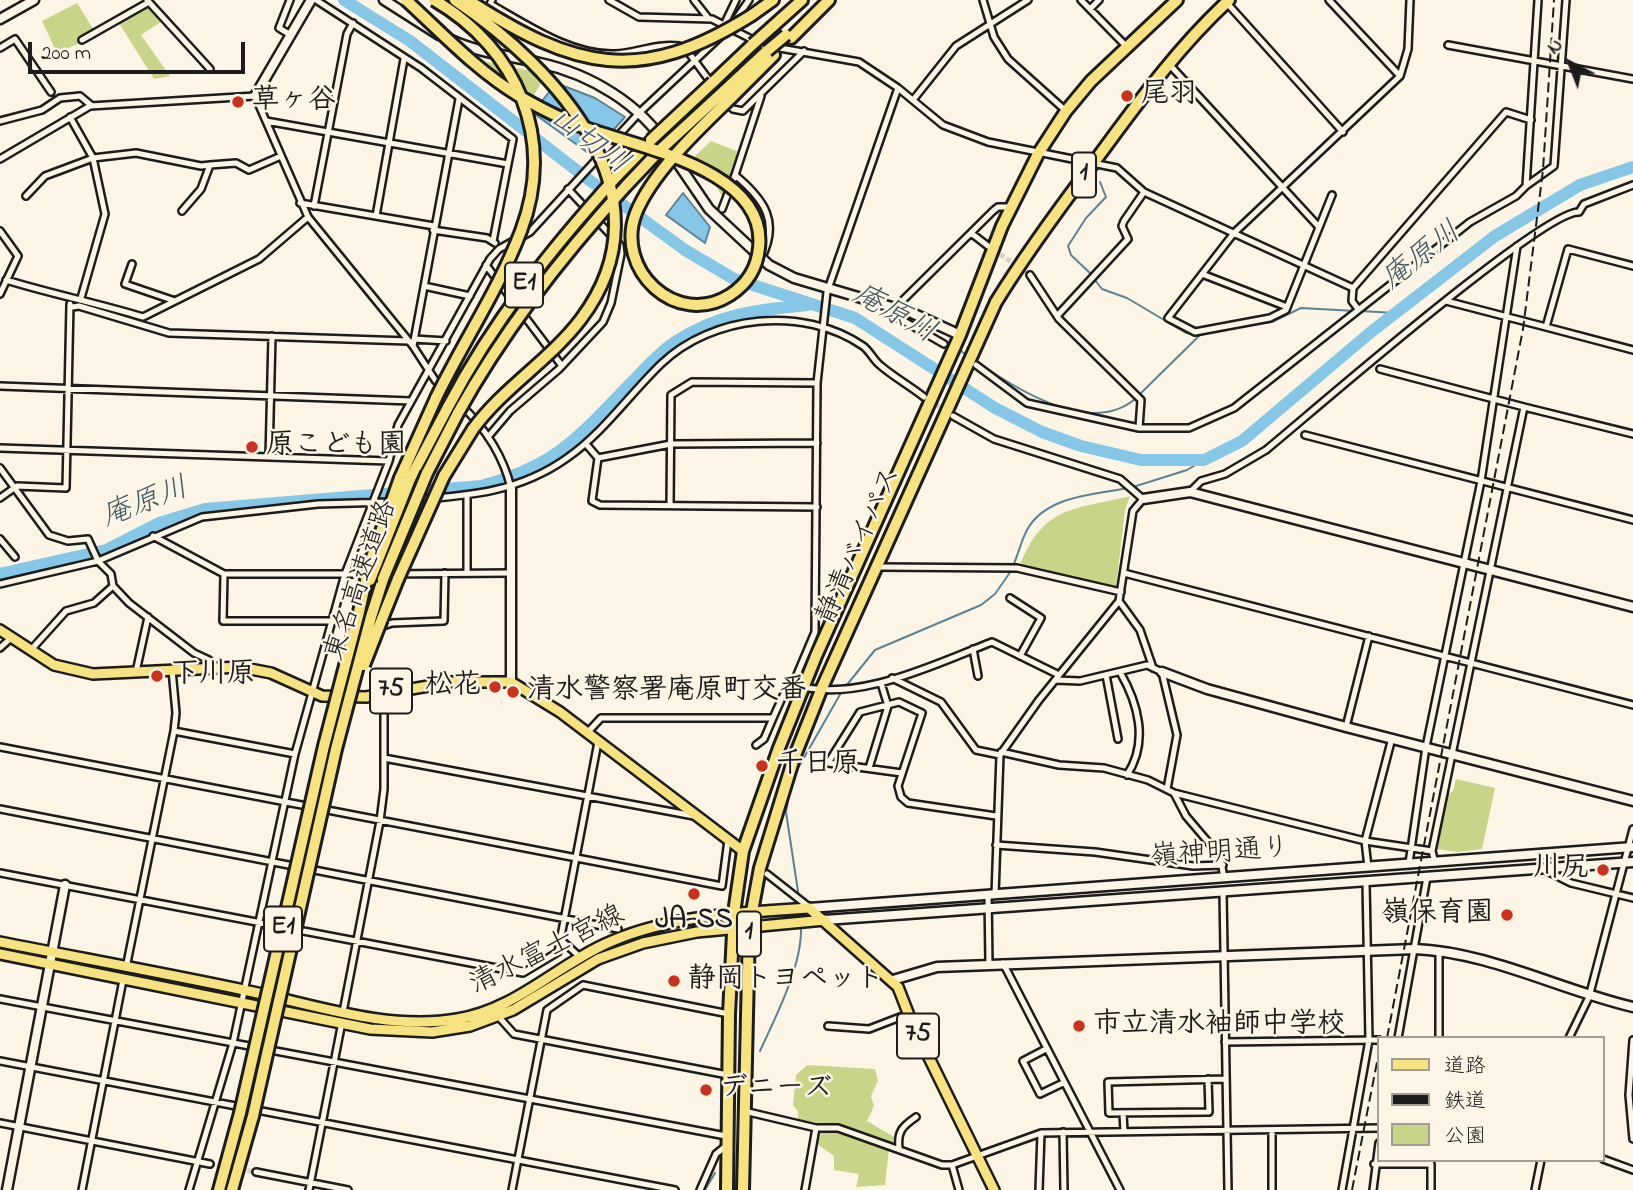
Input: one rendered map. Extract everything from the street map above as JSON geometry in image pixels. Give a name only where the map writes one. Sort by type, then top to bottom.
[{"type":"highway","points":[[405,0],[471,61],[517,94],[565,120],[629,144],[641,147],[674,159],[686,163],[718,176],[741,196],[755,216],[760,244],[758,257],[748,279],[717,301],[691,305],[676,302],[653,288],[639,270],[632,240],[636,215],[662,173],[669,165],[676,158],[717,112],[727,95]]},
{"type":"highway","points":[[405,478],[436,398],[521,232],[535,163],[529,114],[510,69],[475,30],[434,0]]},
{"type":"highway","points":[[376,618],[398,579],[444,476],[474,429],[505,392],[561,342],[590,306],[609,265],[614,220],[605,166],[582,122],[564,96],[516,47],[455,0]]},
{"type":"highway","points":[[468,0],[551,47],[584,57],[617,62],[648,60],[681,52],[710,40],[773,0]]},
{"type":"highway","name":"東名高速道路","points":[[232,1190],[252,1121],[344,718],[376,618],[383,579],[480,349],[533,273],[651,140],[802,0]]},
{"type":"highway","name":"東名高速道路","points":[[219,1190],[240,1112],[324,746],[359,612],[405,478],[536,293],[626,186],[660,150],[727,95],[827,0]]},
{"type":"highway","name":"静清バイパス","points":[[727,1190],[729,1014],[734,913],[743,851],[798,685],[936,390],[1011,207],[1038,154],[1066,111],[1126,46],[1175,1]]},
{"type":"highway","name":"静清バイパス","points":[[743,1190],[749,928],[760,868],[784,791],[821,690],[951,400],[970,367],[983,327],[1011,278],[1168,63],[1227,1]]},
{"type":"highway","points":[[240,1190],[252,1121]]},
{"type":"main road","name":"75","points":[[0,630],[54,664],[93,674],[240,667],[271,673],[313,693],[366,697],[451,682],[511,681]]},
{"type":"main road","points":[[511,681],[536,695],[743,851]]},
{"type":"main road","name":"75","points":[[809,908],[893,980],[994,1190]]},
{"type":"main road","name":"清水富士宮線","points":[[0,954],[242,1004],[342,1017],[410,1022],[472,1016],[500,1006],[580,957],[612,941],[648,929],[734,913],[809,908]]},
{"type":"main road","name":"清水富士宮線","points":[[0,942],[245,990],[382,1030],[432,1032],[470,1026],[498,1016],[608,956],[667,937],[825,920]]},
{"type":"street","points":[[0,19],[34,0]]},
{"type":"street","points":[[289,34],[279,28],[290,0]]},
{"type":"street","points":[[255,96],[311,0]]},
{"type":"street","points":[[316,0],[421,68],[513,139],[493,241]]},
{"type":"street","points":[[384,0],[439,35],[471,47],[542,63],[584,78],[639,113],[662,138],[709,209],[761,259],[794,278],[894,308],[960,335]]},
{"type":"street","points":[[492,0],[490,4],[528,26],[590,51],[616,54],[679,46],[733,109],[743,111],[804,51]]},
{"type":"street","points":[[609,0],[639,18],[709,19],[763,45],[859,62],[898,88],[943,125],[988,142],[1116,169],[1144,192],[1353,288]]},
{"type":"street","points":[[694,0],[709,19]]},
{"type":"street","points":[[727,27],[736,0]]},
{"type":"street","points":[[189,1190],[218,1102],[233,1043],[295,754],[331,621],[345,574],[389,461],[398,425],[430,372],[486,265],[499,248],[530,232],[639,113],[694,62],[749,0]]},
{"type":"street","points":[[983,0],[999,47],[1008,59],[1066,111]]},
{"type":"street","points":[[913,100],[956,46],[1028,0]]},
{"type":"street","points":[[1081,0],[1126,46]]},
{"type":"street","points":[[1090,9],[1099,0]]},
{"type":"street","points":[[1329,0],[1400,76]]},
{"type":"street","points":[[1332,195],[1287,307],[1270,318],[1195,332],[1168,318],[1234,233],[1400,76],[1408,49],[1410,0]]},
{"type":"street","points":[[1526,186],[1538,0]]},
{"type":"street","points":[[970,367],[1027,403],[1139,428],[1188,428],[1220,416],[1287,368],[1354,316],[1357,309],[1470,222],[1516,196],[1554,166],[1564,67],[1566,0]]},
{"type":"street","points":[[82,40],[148,1],[210,69]]},
{"type":"street","points":[[1227,1],[1343,132]]},
{"type":"street","points":[[314,206],[330,132],[346,34],[353,23]]},
{"type":"street","points":[[0,48],[15,39],[51,92]]},
{"type":"street","points":[[1448,46],[1633,79]]},
{"type":"street","points":[[376,216],[404,59]]},
{"type":"street","points":[[1168,63],[1318,226]]},
{"type":"street","points":[[798,685],[815,632],[817,383],[827,290],[898,88]]},
{"type":"street","points":[[722,209],[762,94]]},
{"type":"street","points":[[0,121],[42,110],[65,96],[80,96],[92,106]]},
{"type":"street","points":[[0,159],[92,106],[255,96]]},
{"type":"street","points":[[255,96],[308,217],[412,342],[430,372],[488,437],[505,468],[510,486],[511,681]]},
{"type":"street","points":[[412,342],[459,99]]},
{"type":"street","points":[[1357,309],[1352,301],[1353,288],[1506,112],[1531,120]]},
{"type":"street","points":[[70,117],[93,158],[106,214],[81,298]]},
{"type":"street","points":[[266,121],[509,164]]},
{"type":"street","points":[[26,196],[45,176],[93,158],[136,153],[201,166],[236,163],[249,170],[281,156]]},
{"type":"street","points":[[182,211],[201,189],[210,165]]},
{"type":"street","points":[[735,175],[757,197],[771,226],[770,241],[761,259]]},
{"type":"street","points":[[1190,492],[1202,481],[1225,474],[1266,450],[1517,246],[1566,214],[1579,212],[1584,204],[1633,185]]},
{"type":"street","points":[[488,437],[510,411],[562,366],[603,321],[611,303],[621,254],[620,244],[571,186]]},
{"type":"street","points":[[1057,316],[1128,239],[1122,226],[1144,192]]},
{"type":"street","points":[[300,203],[493,241],[499,248]]},
{"type":"street","points":[[894,308],[998,207],[1011,207]]},
{"type":"street","points":[[6,280],[66,299],[81,298],[144,317],[259,259],[308,217]]},
{"type":"street","points":[[0,231],[18,256],[0,294]]},
{"type":"street","points":[[971,233],[988,246]]},
{"type":"street","points":[[1409,865],[1426,747],[1481,481],[1517,246]]},
{"type":"street","points":[[1546,327],[1568,249],[1633,266]]},
{"type":"street","points":[[132,264],[125,284],[175,301]]},
{"type":"street","points":[[486,265],[562,366]]},
{"type":"street","points":[[1202,274],[1287,307]]},
{"type":"street","points":[[1030,275],[1037,280],[1041,294],[1057,316],[1141,400],[1139,428]]},
{"type":"street","points":[[424,286],[470,296]]},
{"type":"street","points":[[0,498],[14,488],[66,488],[72,307],[66,299]]},
{"type":"street","points":[[1446,301],[1633,350]]},
{"type":"street","points":[[72,307],[79,306],[169,333],[446,341]]},
{"type":"street","points":[[894,308],[895,316],[944,344]]},
{"type":"street","points":[[0,584],[97,558],[214,516],[318,504],[467,496],[510,486],[566,459],[586,444],[659,366],[695,340],[733,326],[766,319],[822,326],[864,347],[879,365],[924,397]]},
{"type":"street","points":[[269,457],[272,336]]},
{"type":"street","points":[[1380,369],[1633,435]]},
{"type":"street","points":[[670,506],[671,395],[692,382],[817,383]]},
{"type":"street","points":[[0,386],[411,401]]},
{"type":"street","points":[[1435,863],[1432,851],[1474,662],[1524,407]]},
{"type":"street","points":[[953,415],[994,439],[1120,479],[1143,499]]},
{"type":"street","points":[[1304,435],[1633,520]]},
{"type":"street","points":[[598,458],[671,444],[817,443]]},
{"type":"street","points":[[586,444],[598,458],[592,501],[600,505],[817,507]]},
{"type":"street","points":[[0,447],[389,461]]},
{"type":"street","points":[[0,468],[50,535],[68,541],[88,539],[97,558],[111,574],[113,586],[194,653],[209,660],[214,668]]},
{"type":"street","points":[[989,964],[989,907],[996,845],[1001,754],[1119,601],[1133,511],[1143,499],[1190,492],[1633,607]]},
{"type":"street","points":[[467,496],[467,573]]},
{"type":"street","points":[[153,536],[224,574],[512,573]]},
{"type":"street","points":[[0,539],[15,557]]},
{"type":"street","points":[[878,567],[1017,568],[1121,592]]},
{"type":"street","points":[[224,574],[223,621],[331,621],[382,627],[392,623],[444,621],[444,573]]},
{"type":"street","points":[[1124,573],[1633,705]]},
{"type":"street","points":[[30,651],[66,611],[94,603],[113,586]]},
{"type":"street","points":[[1010,598],[1041,618],[1020,656]]},
{"type":"street","points":[[1119,601],[1140,630],[1158,670],[1177,735],[1167,789]]},
{"type":"street","points":[[135,672],[148,617]]},
{"type":"street","points":[[1346,727],[1369,636]]},
{"type":"street","points":[[0,648],[11,638]]},
{"type":"street","points":[[756,745],[764,739],[786,689],[798,685],[821,690],[859,690],[992,642],[1058,677],[1080,681],[1147,665],[1207,689],[1633,801]]},
{"type":"street","points":[[973,649],[978,676]]},
{"type":"street","points":[[126,968],[162,779],[174,732],[176,713],[172,670]]},
{"type":"street","points":[[1120,672],[1135,698],[1140,726],[1136,761],[1128,775]]},
{"type":"street","points":[[1106,675],[1118,739]]},
{"type":"street","points":[[891,678],[941,702],[976,750],[1059,765],[1104,768],[1174,793],[1366,841],[1432,851]]},
{"type":"street","points":[[869,768],[888,706],[881,683]]},
{"type":"street","points":[[309,1186],[380,821],[384,692]]},
{"type":"street","points":[[902,773],[828,762],[860,712],[899,702],[922,713],[898,786],[901,797],[908,803],[996,816]]},
{"type":"street","points":[[587,733],[601,718],[773,718]]},
{"type":"street","points":[[174,732],[295,754]]},
{"type":"street","points":[[1368,867],[1366,841],[1392,738]]},
{"type":"street","points":[[0,873],[523,973],[558,952],[598,742]]},
{"type":"street","points":[[0,747],[722,886],[729,840]]},
{"type":"street","points":[[384,758],[683,816],[699,816]]},
{"type":"street","points":[[1174,793],[1186,816],[1220,856],[1224,878]]},
{"type":"street","points":[[0,810],[618,929]]},
{"type":"street","points":[[1570,1036],[1589,997],[1615,894],[1628,862],[1633,829]]},
{"type":"street","points":[[996,845],[1095,852],[1193,866],[1223,865]]},
{"type":"street","name":"嶺神明通り","points":[[809,908],[1631,847]]},
{"type":"street","name":"嶺神明通り","points":[[825,920],[1628,862]]},
{"type":"street","points":[[1543,869],[1571,883],[1633,898]]},
{"type":"street","points":[[767,874],[809,908]]},
{"type":"street","points":[[1398,1036],[1427,877]]},
{"type":"street","points":[[1342,1190],[1369,1040],[1366,881]]},
{"type":"street","points":[[0,1188],[8,1190],[65,885]]},
{"type":"street","points":[[1223,892],[1228,1190]]},
{"type":"street","points":[[560,939],[570,952],[580,957]]},
{"type":"street","points":[[893,980],[937,967],[1003,963],[1415,949],[1457,953],[1589,997],[1633,1007]]},
{"type":"street","points":[[1439,950],[1439,1036]]},
{"type":"street","points":[[1003,963],[1120,1190]]},
{"type":"street","points":[[82,1190],[123,979]]},
{"type":"street","points":[[512,1190],[547,1010],[583,985],[729,1014]]},
{"type":"street","points":[[0,999],[531,1100],[726,1141],[716,1154],[700,1190]]},
{"type":"street","points":[[828,1026],[869,1029],[908,1014]]},
{"type":"street","points":[[498,1016],[514,1034],[728,1075]]},
{"type":"street","points":[[1225,1042],[1378,1040]]},
{"type":"street","points":[[1633,1040],[1629,1095],[1633,1139]]},
{"type":"street","points":[[1045,1049],[1023,1061],[1040,1094],[1063,1083]]},
{"type":"street","points":[[0,1061],[675,1190]]},
{"type":"street","points":[[1208,1079],[1209,1112],[1109,1113],[1108,1082],[1208,1079],[1226,1079]]},
{"type":"street","points":[[744,1111],[816,1128],[838,1128],[943,1165],[953,1164],[1041,1133],[1378,1128]]},
{"type":"street","points":[[1123,1113],[1124,1132]]},
{"type":"street","points":[[900,1148],[898,1136],[901,1128],[916,1117]]},
{"type":"street","points":[[0,1124],[210,1164]]},
{"type":"street","points":[[805,1190],[816,1128]]},
{"type":"street","points":[[1272,1130],[1272,1190]]},
{"type":"street","points":[[1063,1132],[1064,1190]]},
{"type":"street","points":[[1039,1190],[1041,1133]]},
{"type":"street","points":[[1373,1190],[1378,1147]]},
{"type":"street","points":[[1605,1160],[1633,1170]]},
{"type":"street","points":[[1535,1190],[1541,1162]]},
{"type":"street","points":[[953,1164],[959,1190]]},
{"type":"street","points":[[1374,1164],[1432,1164],[1431,1190]]},
{"type":"street","points":[[256,1172],[309,1186],[348,1190]]},
{"type":"green space","points":[[77,3],[95,32],[82,42],[57,53],[42,21]]},
{"type":"green space","points":[[146,7],[156,11],[164,20],[141,35],[170,76],[154,79],[119,23]]},
{"type":"green space","points":[[483,61],[546,74],[529,104],[479,70]]},
{"type":"green space","points":[[711,141],[739,152],[723,197],[695,156]]},
{"type":"green space","points":[[1130,496],[1125,510],[1116,587],[1020,565],[1029,545],[1051,520],[1077,508]]},
{"type":"green space","points":[[1456,779],[1495,788],[1482,849],[1458,852],[1436,849],[1447,795],[1453,791]]},
{"type":"green space","points":[[807,1065],[875,1069],[878,1081],[871,1096],[874,1106],[867,1121],[894,1137],[893,1143],[841,1125],[798,1121],[798,1112],[793,1105],[796,1075]]},
{"type":"green space","points":[[822,1130],[835,1130],[889,1148],[885,1185],[856,1187],[859,1174],[834,1170],[834,1156],[817,1144]]},
{"type":"water","name":"山切川","points":[[556,83],[595,98],[625,117],[591,155],[536,115],[535,110]]},
{"type":"water","points":[[683,193],[710,227],[705,243],[666,215]]},
{"type":"waterway","name":"庵原川","points":[[344,0],[410,41],[589,180],[685,250],[734,279],[855,318],[995,408],[1042,432],[1081,446],[1141,460],[1204,460],[1242,441],[1371,332],[1495,236],[1580,185],[1633,167]]},
{"type":"waterway","points":[[1091,274],[1071,255],[1068,246],[1086,218],[1106,197],[1100,182]]},
{"type":"waterway","points":[[1094,279],[1102,289],[1127,298],[1186,333],[1201,335],[1212,331]]},
{"type":"waterway","name":"庵原川","points":[[0,574],[106,550],[159,523],[205,509],[481,486],[506,478],[528,470],[563,448],[594,421],[656,357],[675,342],[722,319],[807,305]]},
{"type":"waterway","points":[[1242,326],[1272,322],[1301,308],[1355,311]]},
{"type":"waterway","points":[[1360,311],[1395,313]]},
{"type":"waterway","points":[[912,322],[951,344]]},
{"type":"waterway","points":[[1139,395],[1200,335]]},
{"type":"waterway","points":[[958,349],[968,356]]},
{"type":"waterway","points":[[976,361],[1031,395],[1075,411],[1097,413],[1117,409],[1135,399]]},
{"type":"waterway","points":[[1133,487],[1187,470],[1204,460]]},
{"type":"waterway","points":[[1013,566],[1027,530],[1035,518],[1046,510],[1072,498],[1128,488]]},
{"type":"waterway","points":[[846,686],[875,650],[981,605],[995,594],[1011,571]]},
{"type":"waterway","points":[[793,777],[842,691]]},
{"type":"waterway","points":[[790,789],[786,812],[799,898]]},
{"type":"waterway","points":[[760,1051],[793,974],[801,928]]},
{"type":"waterway","points":[[705,1190],[715,1173]]},
{"type":"tunnel","points":[[994,250],[1030,275]]},
{"type":"tunnel","points":[[944,344],[970,361]]},
{"type":"tunnel","points":[[929,400],[947,412]]},
{"type":"tunnel","points":[[210,1164],[256,1172]]},
{"type":"railway","points":[[1387,1036],[1523,329],[1543,170],[1554,0]]},
{"type":"railway","points":[[1352,1190],[1378,1057]]},
{"type":"place","name":"尾羽","points":[[1127,96]]},
{"type":"place","name":"草ヶ谷","points":[[238,102]]},
{"type":"place","name":"原こども園","points":[[252,447]]},
{"type":"place","name":"下川原","points":[[157,676]]},
{"type":"place","name":"松花","points":[[495,687]]},
{"type":"place","name":"清水警察署庵原町交番","points":[[513,692]]},
{"type":"place","name":"千日原","points":[[762,766]]},
{"type":"place","name":"川尻","points":[[1603,870]]},
{"type":"place","name":"JA-SS","points":[[694,894]]},
{"type":"place","name":"嶺保育園","points":[[1507,915]]},
{"type":"place","name":"静岡トヨペット","points":[[674,981]]},
{"type":"place","name":"市立清水袖師中学校","points":[[1079,1026]]},
{"type":"place","name":"デニーズ","points":[[706,1090]]}]
